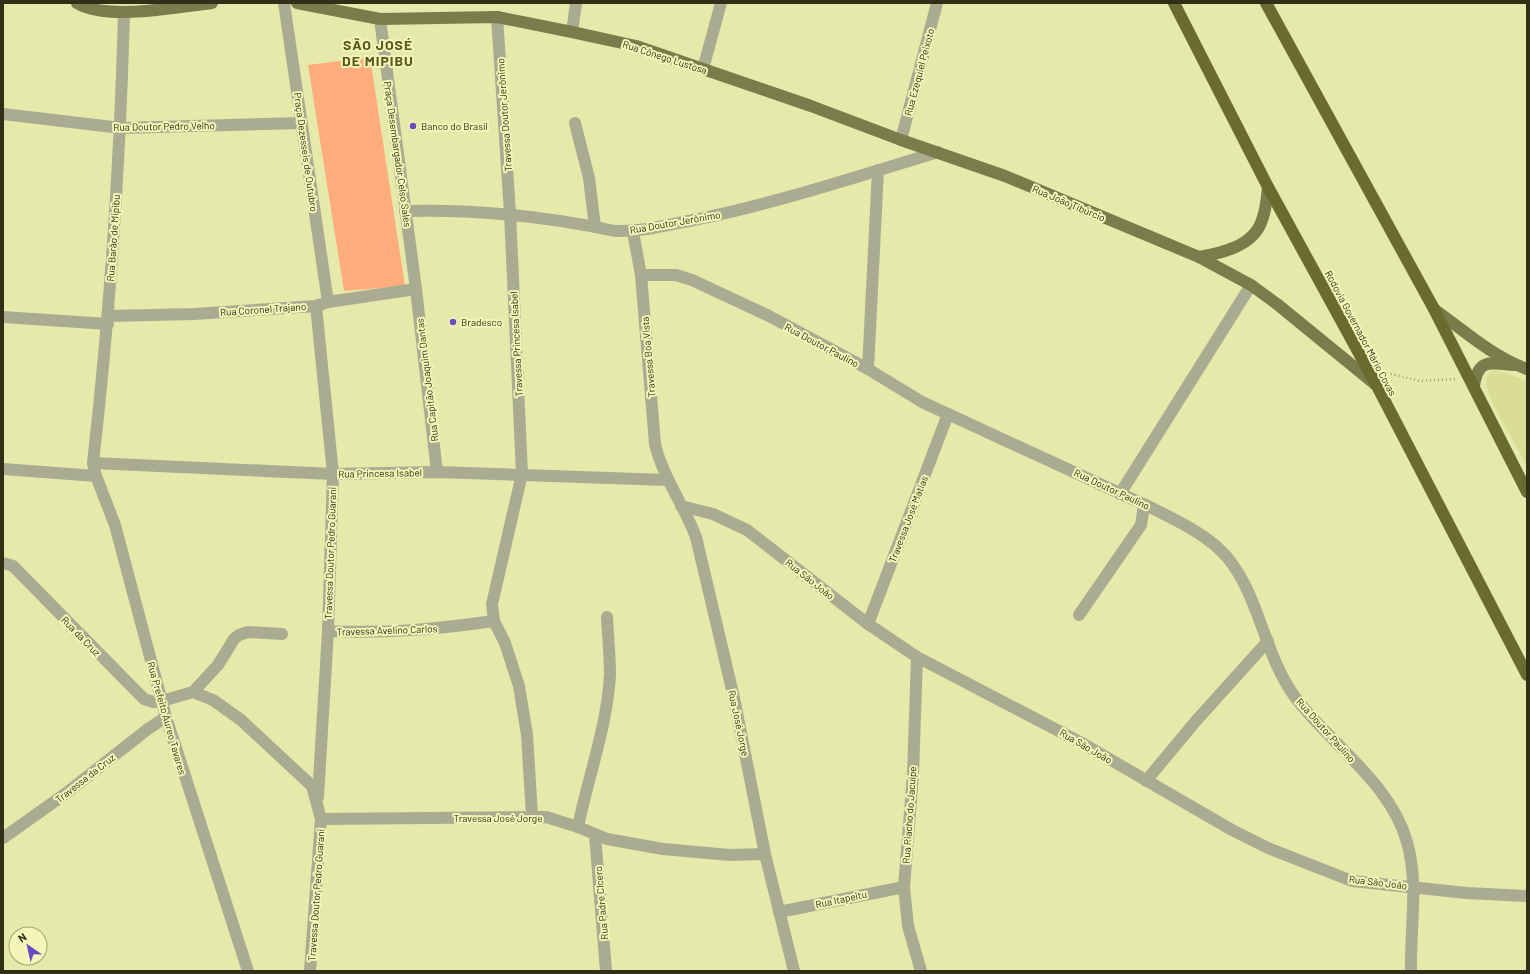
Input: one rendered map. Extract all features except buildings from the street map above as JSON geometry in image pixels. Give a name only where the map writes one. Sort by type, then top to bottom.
[{"type":"highway","name":"Rodovia Governador Mário Covas","points":[[1174,3],[1268,187],[1377,386],[1527,675]]},
{"type":"highway","points":[[1266,3],[1434,309],[1527,492]]},
{"type":"highway","points":[[1508,639],[1527,660]]},
{"type":"main road","points":[[77,3],[83,7],[124,13],[212,3]]},
{"type":"main road","name":"Rua Cônego Lustosa","points":[[297,3],[359,9],[380,19],[497,17],[636,46],[811,106],[901,140],[938,152]]},
{"type":"main road","name":"Rua João Tibúrcio","points":[[938,152],[1005,176],[1198,256],[1251,285],[1330,345],[1377,386]]},
{"type":"main road","points":[[1198,256],[1229,250],[1254,234],[1262,222],[1268,187]]},
{"type":"main road","points":[[1434,309],[1472,337],[1522,367]]},
{"type":"main road","points":[[1472,383],[1477,371],[1484,365],[1491,363],[1522,367]]},
{"type":"street","name":"Praça Dezesseis de Outubro","points":[[284,3],[328,302]]},
{"type":"street","points":[[572,32],[576,3]]},
{"type":"street","points":[[702,69],[721,3]]},
{"type":"street","name":"Rua Ezequiel Peixoto","points":[[901,140],[937,3]]},
{"type":"street","name":"Rua Barão de Mipibu","points":[[93,463],[108,320],[121,128],[124,13]]},
{"type":"street","name":"Travessa Doutor Jerônimo","points":[[497,17],[510,213]]},
{"type":"street","name":"Praça Desembargador Celso Sales","points":[[380,19],[416,289]]},
{"type":"street","name":"Rua Doutor Pedro Velho","points":[[3,114],[121,128],[302,123]]},
{"type":"street","points":[[575,123],[589,178],[595,227]]},
{"type":"street","name":"Rua Doutor Jerônimo","points":[[405,211],[454,210],[510,213],[615,231],[633,232],[730,212],[778,200],[938,152]]},
{"type":"street","points":[[868,369],[878,170]]},
{"type":"street","name":"Travessa Princesa Isabel","points":[[510,213],[522,474]]},
{"type":"street","name":"Travessa Boa Vista","points":[[633,232],[641,276],[656,444],[659,460],[667,480]]},
{"type":"street","name":"Rua Doutor Paulino","points":[[641,276],[676,275],[692,280],[770,316],[868,369],[922,402],[1048,458],[1185,525],[1210,541],[1226,556],[1243,583],[1275,661],[1295,697],[1376,786],[1401,824],[1407,841],[1414,887],[1412,971]]},
{"type":"street","points":[[1120,494],[1251,285]]},
{"type":"street","name":"Rua Coronel Trajano","points":[[3,317],[108,320],[316,306],[328,302],[416,289]]},
{"type":"street","name":"Rua Capitão Joaquim Dantas","points":[[416,289],[437,472]]},
{"type":"street","name":"Travessa Doutor Pedro Guarani","points":[[310,971],[321,819],[318,800],[328,631],[333,474],[316,306]]},
{"type":"street","name":"Travessa José Matias","points":[[868,624],[948,414]]},
{"type":"street","name":"Rua Princesa Isabel","points":[[93,463],[333,474],[437,472],[667,480]]},
{"type":"street","name":"Rua Prefeito Áureo Tavares","points":[[93,463],[96,476],[115,525],[166,717],[248,971]]},
{"type":"street","points":[[3,469],[96,476]]},
{"type":"street","points":[[522,474],[492,604],[494,621],[505,643],[519,686],[527,735],[532,816]]},
{"type":"street","name":"Rua José Jorge","points":[[667,480],[696,537],[734,698],[778,912],[794,971]]},
{"type":"street","points":[[1079,615],[1141,525],[1144,505]]},
{"type":"street","name":"Rua São João","points":[[681,506],[713,514],[748,530],[868,624],[918,657],[1080,742],[1238,833],[1268,848],[1310,866],[1352,881],[1467,893],[1527,896]]},
{"type":"street","name":"Rua da Cruz","points":[[3,563],[13,566],[135,692],[144,699],[152,702],[162,701]]},
{"type":"street","points":[[578,827],[603,726],[606,705],[610,675],[607,617]]},
{"type":"street","name":"Travessa Avelino Carlos","points":[[328,631],[360,633],[424,630],[494,621]]},
{"type":"street","points":[[162,701],[193,692],[218,665],[234,639],[239,635],[248,632],[282,634]]},
{"type":"street","points":[[1146,781],[1195,722],[1268,641]]},
{"type":"street","name":"Rua Riacho do Jacuípe","points":[[918,657],[913,774],[904,886],[908,926],[921,971]]},
{"type":"street","points":[[193,692],[213,700],[241,720],[308,781],[318,800]]},
{"type":"street","name":"Travessa da Cruz","points":[[3,838],[65,794],[148,729],[166,717]]},
{"type":"street","name":"Travessa José Jorge","points":[[321,819],[532,816],[546,818],[578,827],[595,835],[676,852],[730,855],[765,854]]},
{"type":"street","name":"Rua Padre Clcero","points":[[595,835],[606,971]]},
{"type":"street","name":"Rua Itapeitu","points":[[778,912],[904,886]]},
{"type":"path","points":[[1367,368],[1420,381],[1472,383]]},
{"type":"shaded area","points":[[370,57],[405,286],[344,291],[308,65]]},
{"type":"shaded area","points":[[1492,371],[1499,371],[1527,381],[1527,466],[1492,402],[1486,384],[1487,376]]},
{"type":"place","name":"Banco do Brasil","points":[[413,126]]},
{"type":"place","name":"Bradesco","points":[[453,322]]},
{"type":"district","name":"SÃO JOSÉ DE MIPIBU","points":[[378,54]]}]
